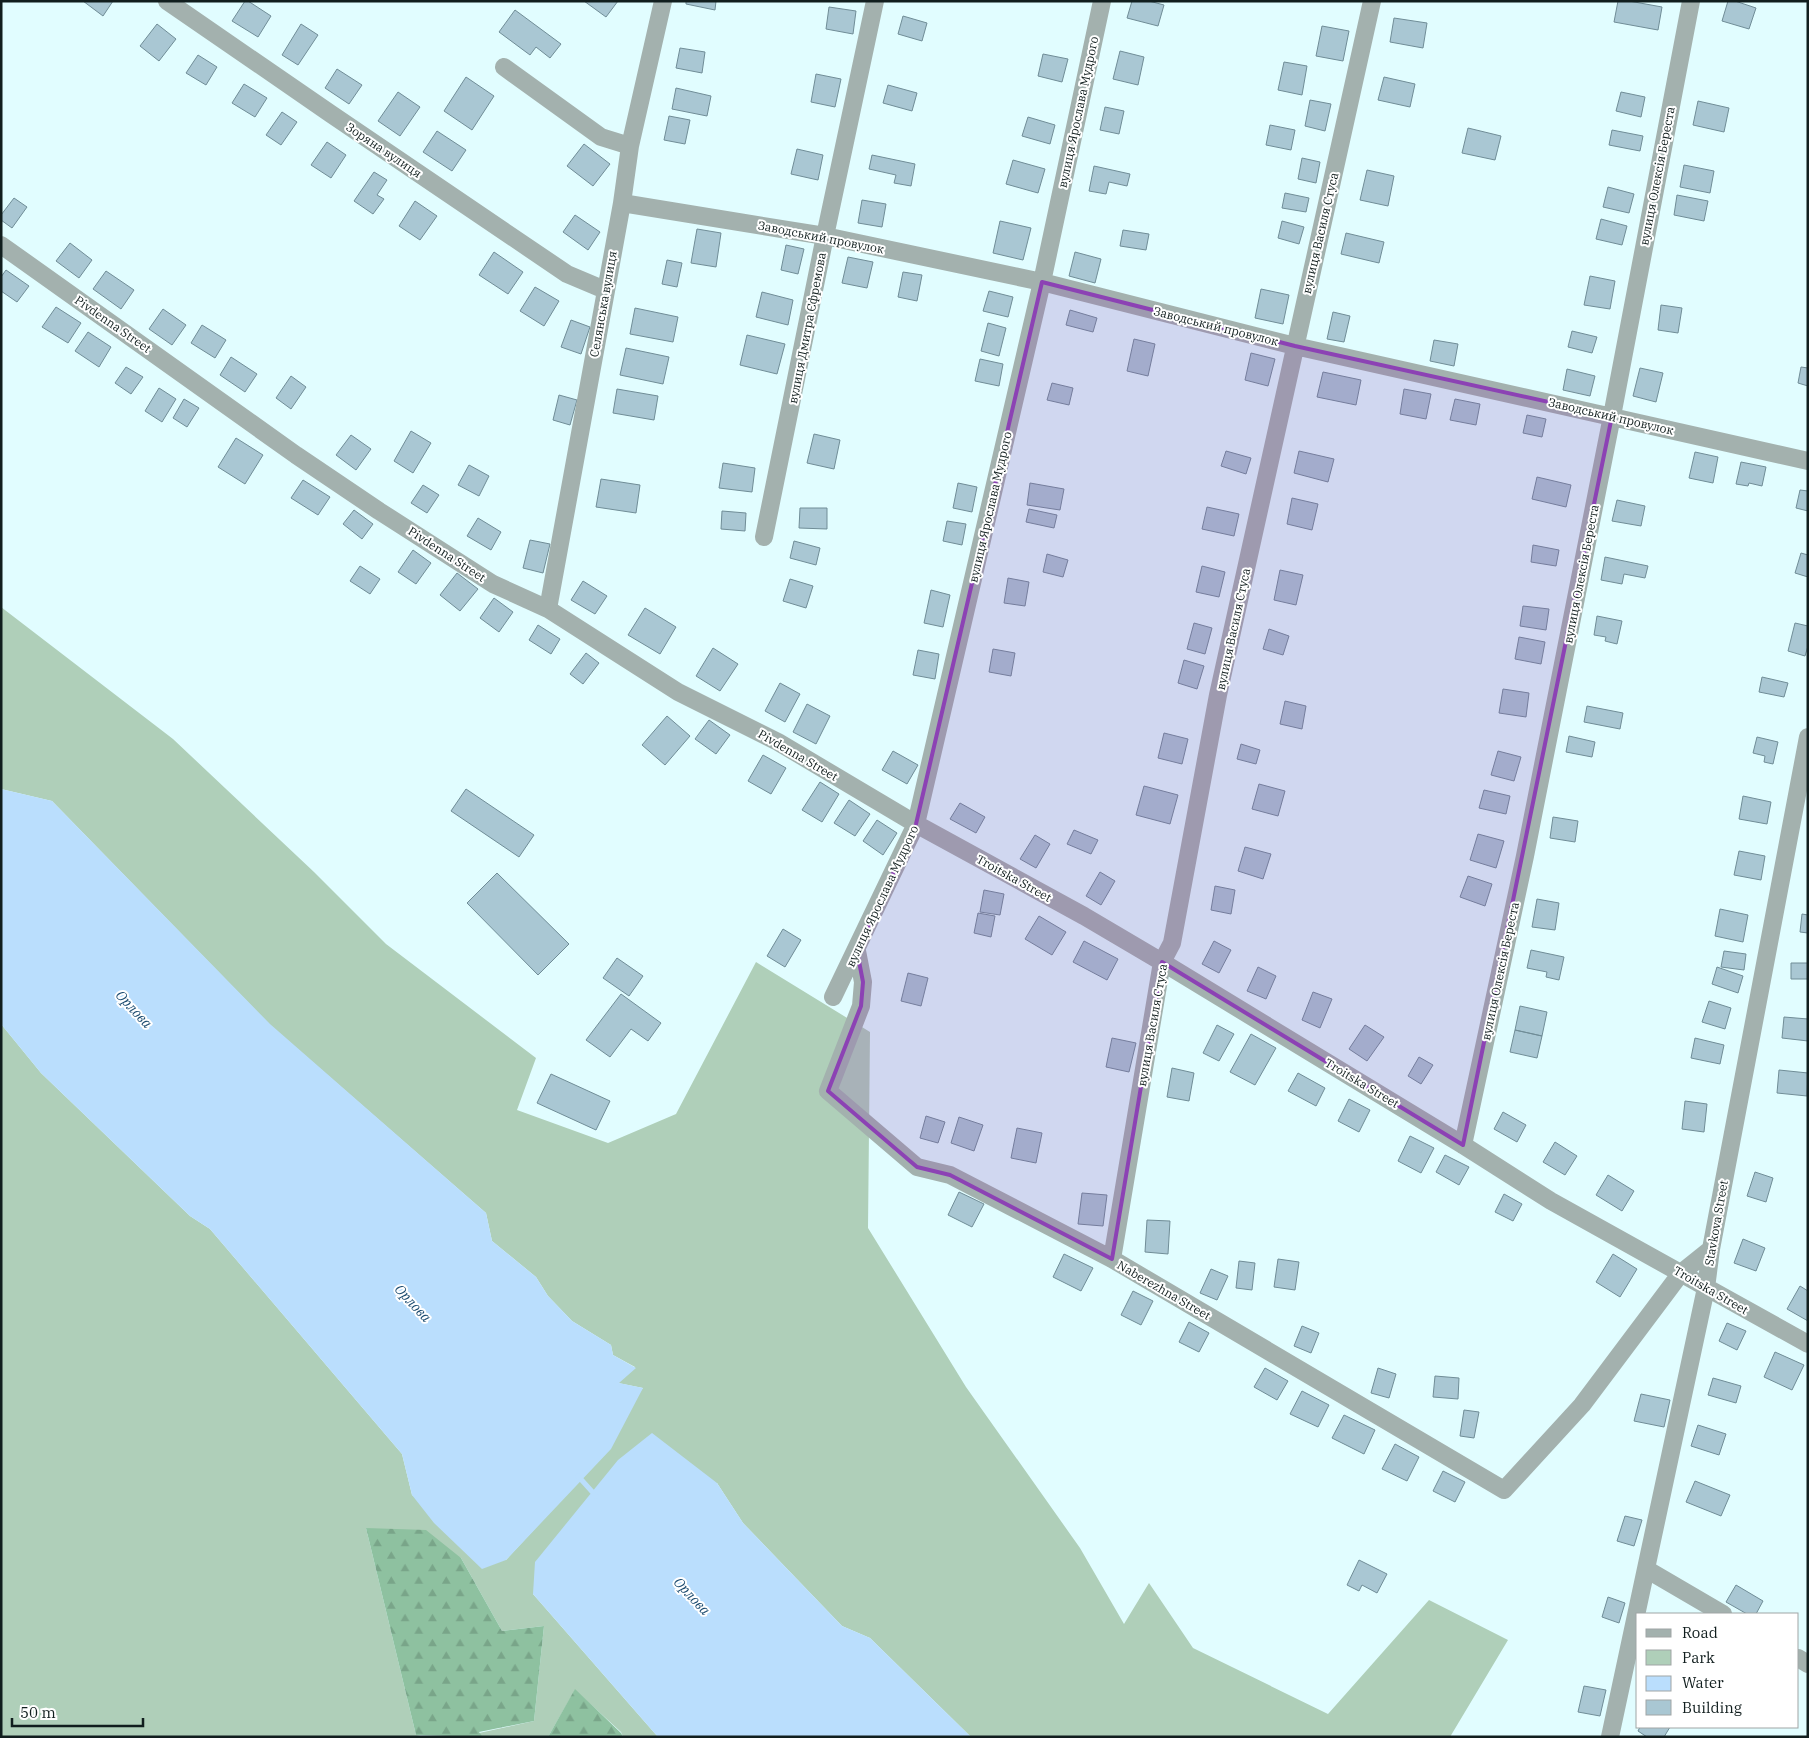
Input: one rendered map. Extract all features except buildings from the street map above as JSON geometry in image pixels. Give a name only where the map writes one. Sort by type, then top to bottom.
[{"type":"street","name":"Зоряна вулиця","points":[[167,1],[568,274],[605,290]]},
{"type":"street","name":"Селянська вулиця","points":[[548,609],[622,203],[630,146],[663,1]]},
{"type":"street","name":"вулиця Дмитра Єфремова","points":[[764,537],[875,1]]},
{"type":"street","name":"вулиця Ярослава Мудрого","points":[[833,997],[857,951],[916,824],[1042,282],[1102,1]]},
{"type":"street","name":"вулиця Василя Стуса","points":[[1112,1259],[1162,962],[1172,943],[1218,695],[1372,1]]},
{"type":"street","name":"вулиця Олексія Береста","points":[[1463,1145],[1527,846],[1612,416],[1690,1]]},
{"type":"street","points":[[504,67],[601,137],[630,146]]},
{"type":"street","name":"Заводський провулок","points":[[622,203],[825,236],[1042,282],[1295,346],[1808,461]]},
{"type":"street","name":"Pivdenna Street","points":[[1,245],[288,450],[493,584],[548,609],[678,692],[778,742],[916,824]]},
{"type":"street","name":"Stavkova Street","points":[[1637,1613],[1706,1288],[1711,1249],[1808,737]]},
{"type":"street","name":"Troitska Street","points":[[916,824],[1084,916],[1162,962],[1463,1145],[1551,1201],[1808,1344]]},
{"type":"street","name":"Naberezhna Street","points":[[857,951],[863,982],[861,1006],[828,1091],[917,1167],[950,1175],[1112,1259],[1504,1490],[1582,1405],[1681,1273]]},
{"type":"street","points":[[1681,1273],[1711,1249]]},
{"type":"street","points":[[1646,1569],[1721,1613]]},
{"type":"street","name":"Stavkova Street","points":[[1610,1737],[1636,1616]]},
{"type":"highlighted area","points":[[1042,282],[1295,346],[1612,416],[1463,1145],[1162,962],[1112,1259],[950,1175],[917,1167],[828,1091],[861,1006],[863,982],[857,951],[916,824]]},
{"type":"green space","points":[[1,607],[173,739],[314,872],[386,944],[536,1058],[517,1110],[608,1143],[676,1114],[756,962],[870,1032],[868,1228],[966,1387],[1080,1548],[1124,1624],[1149,1583],[1193,1648],[1328,1714],[1429,1600],[1508,1640],[1450,1737],[971,1737],[870,1638],[842,1626],[743,1523],[717,1483],[533,1594],[658,1737],[623,1737],[621,1732],[575,1690],[548,1737],[483,1737],[479,1733],[534,1721],[544,1626],[502,1631],[461,1558],[366,1528],[416,1735],[426,1737],[1,1737],[1,1024],[41,1073],[190,1216],[210,1229],[402,1454],[412,1495],[506,1560],[541,1522],[643,1388],[618,1383],[635,1367],[613,1355],[611,1345],[572,1321],[548,1296],[536,1277],[492,1241],[486,1213],[270,1025],[52,801],[1,789]]},
{"type":"green space","points":[[366,1528],[426,1530],[461,1558],[502,1631],[544,1626],[534,1721],[479,1732],[483,1737],[416,1735]]},
{"type":"green space","points":[[575,1689],[621,1733],[623,1737],[548,1737]]},
{"type":"water","points":[[1,789],[52,801],[270,1024],[486,1213],[492,1241],[536,1277],[548,1296],[572,1321],[611,1345],[613,1355],[636,1368],[619,1383],[643,1388],[611,1449],[506,1560],[482,1569],[434,1523],[412,1495],[402,1454],[210,1229],[190,1216],[41,1073],[1,1024]]},
{"type":"water","points":[[652,1433],[717,1483],[743,1523],[842,1626],[870,1638],[971,1737],[658,1737],[533,1594],[535,1562],[618,1460]]},
{"type":"waterway","name":"Орлова","points":[[578,1476],[596,1496]]}]
